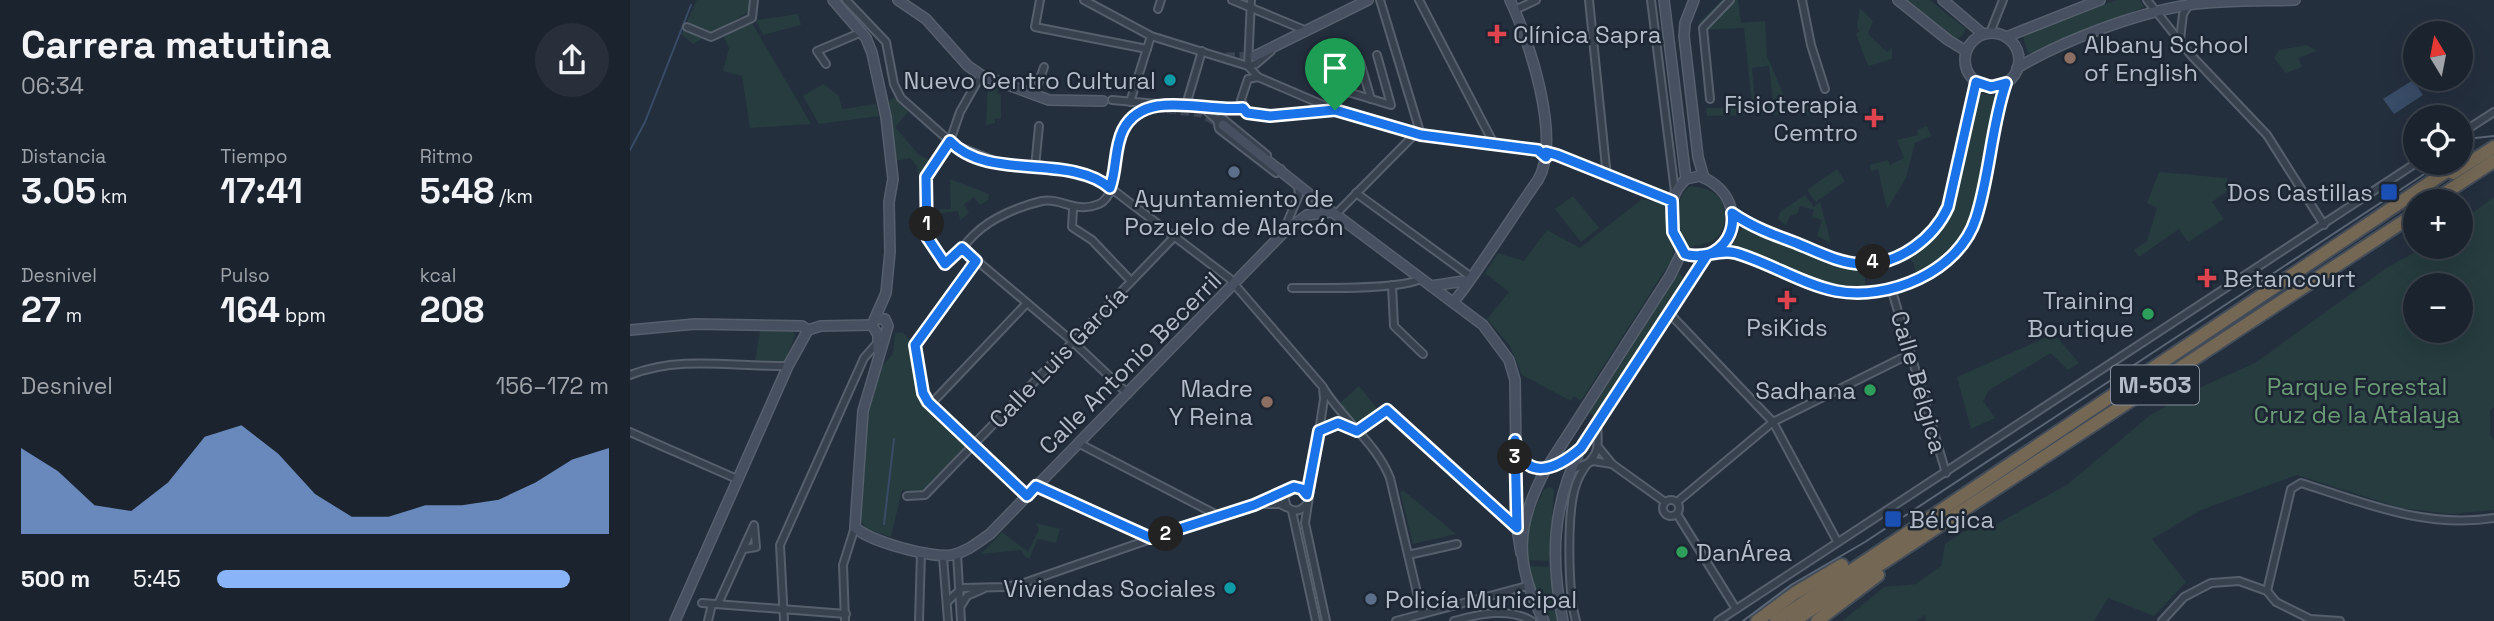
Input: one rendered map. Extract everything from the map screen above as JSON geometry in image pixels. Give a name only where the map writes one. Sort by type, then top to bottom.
[{"type":"highway","name":"M-503","points":[[2473,152],[2494,137]]},
{"type":"highway","name":"M-503","points":[[2334,248],[2494,147]]},
{"type":"highway","points":[[2451,189],[2494,160]]},
{"type":"highway","points":[[2461,189],[2494,169]]},
{"type":"highway","name":"M-503","points":[[1776,621],[1965,491],[2441,175]]},
{"type":"highway","name":"M-503","points":[[1794,621],[2403,224]]},
{"type":"highway","name":"M-503","points":[[1757,621],[1795,593],[1965,491]]},
{"type":"highway","name":"M-503","points":[[1817,621],[1964,512]]},
{"type":"street","points":[[687,27],[711,37],[752,18],[754,0]]},
{"type":"street","points":[[702,603],[845,617],[843,565],[855,527],[863,411],[877,362],[878,330],[887,293],[889,202],[894,179],[876,65],[862,32],[833,0]]},
{"type":"street","points":[[846,0],[886,42],[893,79],[901,97],[957,148],[986,159],[1097,180],[1175,236],[1235,285],[1323,387],[1354,428],[1381,456],[1390,478],[1422,614]]},
{"type":"street","points":[[898,0],[926,19],[968,66],[985,76],[1049,100],[1243,108]]},
{"type":"street","points":[[1040,0],[1035,27],[1147,50]]},
{"type":"street","points":[[1084,0],[1151,36],[1248,66],[1258,77],[1335,110],[1418,134],[1544,151],[1607,177],[1673,197]]},
{"type":"street","points":[[1158,9],[1161,0]]},
{"type":"street","points":[[1231,0],[1251,3],[1307,29]]},
{"type":"street","points":[[1255,56],[1368,0]]},
{"type":"street","points":[[1380,0],[1418,134]]},
{"type":"street","points":[[1419,0],[1495,146]]},
{"type":"street","points":[[1453,302],[1454,292],[1467,279],[1538,180],[1544,151],[1536,61],[1510,0]]},
{"type":"street","points":[[1515,10],[1536,0]]},
{"type":"street","points":[[1588,0],[1607,177]]},
{"type":"street","points":[[1651,0],[1673,197],[1673,232],[1682,252],[1688,256],[1707,255],[1717,251],[1735,253],[1832,290],[1856,294],[1892,291],[1932,271],[1952,253],[1973,225],[2006,83],[2017,68],[2039,56],[2157,11],[2190,2],[2295,0]]},
{"type":"street","points":[[1664,0],[1686,179]]},
{"type":"street","points":[[1694,0],[1685,23],[1684,36],[1698,157],[1704,178]]},
{"type":"street","points":[[1710,99],[1703,27],[1730,0]]},
{"type":"street","points":[[1802,0],[1811,45],[1825,89]]},
{"type":"street","points":[[1898,0],[1966,51]]},
{"type":"street","points":[[1943,0],[1987,34],[2006,37],[2099,0]]},
{"type":"street","points":[[2003,0],[1987,34],[1973,41],[1966,51],[1965,66],[1976,82],[1991,87],[2006,83]]},
{"type":"street","points":[[2147,0],[2181,42],[2267,135],[2324,225]]},
{"type":"street","points":[[2181,42],[2180,24],[2190,2]]},
{"type":"street","points":[[1248,66],[1251,3]]},
{"type":"street","points":[[1248,66],[1307,32],[1307,29]]},
{"type":"street","points":[[826,64],[817,51],[862,32]]},
{"type":"street","points":[[1130,102],[1151,36]]},
{"type":"street","points":[[2006,37],[2018,54],[2017,68]]},
{"type":"street","points":[[1186,105],[1202,51]]},
{"type":"street","points":[[1310,70],[1349,53]]},
{"type":"street","points":[[1335,110],[1338,96],[1348,92],[1391,105],[1377,55]]},
{"type":"street","points":[[1336,59],[1348,92]]},
{"type":"street","points":[[1360,62],[1371,99]]},
{"type":"street","points":[[1034,95],[1044,67]]},
{"type":"street","points":[[985,76],[960,113],[950,141],[926,177],[927,237],[942,262],[947,264],[991,221],[1039,202],[1051,200],[1073,209],[1100,204],[1110,188],[1118,146],[1128,122],[1146,110],[1168,103]]},
{"type":"street","points":[[1258,77],[1248,79],[1241,100],[1247,113],[1270,116],[1335,110]]},
{"type":"street","points":[[1732,213],[1755,227],[1839,260],[1863,265],[1909,251],[1928,237],[1941,222],[1948,207],[1976,82]]},
{"type":"street","points":[[1203,108],[1298,186],[1453,302],[1494,337],[1513,371],[1517,528],[1527,586],[1544,621]]},
{"type":"street","points":[[2473,126],[2494,112]]},
{"type":"street","points":[[1035,167],[1039,126]]},
{"type":"street","points":[[1334,212],[1418,134]]},
{"type":"street","points":[[1718,621],[2403,172]]},
{"type":"street","points":[[1673,197],[1686,179],[1693,176],[1704,178],[1726,195],[1732,213],[1731,233],[1717,251]]},
{"type":"street","name":"Calle Antonio Becerril","points":[[1282,234],[1299,195],[1298,186]]},
{"type":"street","points":[[1356,193],[1467,279]]},
{"type":"street","points":[[1073,209],[1072,228],[1092,240],[1131,281]]},
{"type":"street","name":"Calle Antonio Becerril","points":[[855,527],[863,534],[921,553],[943,556],[957,554],[990,534],[1282,234],[1307,215],[1334,212]]},
{"type":"street","name":"Calle Luis García","points":[[907,496],[925,495],[1175,236]]},
{"type":"street","points":[[962,248],[1072,341],[1128,394]]},
{"type":"street","points":[[1521,554],[1531,501],[1546,470],[1670,276],[1682,252]]},
{"type":"street","points":[[1563,621],[1558,596],[1556,532],[1558,509],[1569,472],[1581,448],[1707,255]]},
{"type":"street","points":[[976,261],[915,345],[923,393],[930,405],[1027,496]]},
{"type":"street","points":[[1292,288],[1392,285],[1415,283],[1421,278]]},
{"type":"street","points":[[1431,286],[1467,279]]},
{"type":"street","points":[[1392,285],[1394,326],[1423,354]]},
{"type":"street","name":"Calle Bélgica","points":[[1892,291],[1946,473]]},
{"type":"street","points":[[930,405],[1027,303]]},
{"type":"street","points":[[1669,313],[1773,422],[1837,541]]},
{"type":"street","points":[[630,330],[716,324],[802,326],[808,330]]},
{"type":"street","points":[[675,621],[788,366],[808,330],[821,326],[878,330]]},
{"type":"street","points":[[784,621],[780,545],[878,330]]},
{"type":"street","points":[[1599,448],[1612,464],[1665,502],[1677,502],[1773,422],[1910,354]]},
{"type":"street","points":[[630,375],[644,369],[686,363],[788,366]]},
{"type":"street","points":[[1323,387],[1319,431],[1307,495],[1307,543],[1326,621]]},
{"type":"street","points":[[1319,431],[1338,423],[1354,428],[1387,410],[1517,528]]},
{"type":"street","points":[[1576,621],[1571,595],[1569,515],[1577,480],[1593,461],[1599,448],[1597,424]]},
{"type":"street","points":[[630,432],[737,479]]},
{"type":"street","points":[[1515,440],[1518,456],[1546,470],[1558,466],[1581,448]]},
{"type":"street","points":[[1078,443],[1220,517]]},
{"type":"street","points":[[1569,472],[1593,461],[1612,464]]},
{"type":"street","points":[[2267,591],[2291,489],[2301,483],[2426,520],[2473,522],[2494,518]]},
{"type":"street","points":[[1036,486],[1151,538]]},
{"type":"street","points":[[947,602],[959,590],[968,586],[1024,583],[1254,505],[1294,487],[1302,489],[1307,495]]},
{"type":"street","points":[[1286,492],[1284,502],[1289,509],[1316,621]]},
{"type":"street","points":[[1665,502],[1664,514],[1676,514]]},
{"type":"street","points":[[1676,514],[1679,509],[1677,502]]},
{"type":"street","points":[[1254,505],[1280,503],[1298,511],[1307,504]]},
{"type":"street","points":[[1676,514],[1736,609]]},
{"type":"street","points":[[1408,555],[1457,544]]},
{"type":"street","points":[[708,621],[744,549]]},
{"type":"street","points":[[919,621],[921,553]]},
{"type":"street","points":[[957,554],[961,621]]},
{"type":"street","points":[[943,556],[948,621]]},
{"type":"street","points":[[958,577],[968,586]]},
{"type":"street","points":[[2162,621],[2183,597],[2211,583],[2239,581],[2267,591],[2276,602],[2310,619],[2340,621]]},
{"type":"street","points":[[1396,621],[1527,586]]},
{"type":"street","points":[[960,608],[972,592],[988,587]]},
{"type":"street","points":[[1454,621],[1481,614],[1512,613],[1532,621]]},
{"type":"green space","points":[[697,0],[751,0],[750,11],[693,44],[681,34]]},
{"type":"green space","points":[[1722,0],[1738,0],[1741,23],[1765,21],[1767,56],[1787,103],[1752,104],[1744,28],[1700,30],[1700,22]],"holes":[[[1769,66],[1773,100],[1755,102],[1752,68]]]},
{"type":"green space","points":[[1908,0],[1930,0],[1966,29],[1962,36],[1954,41]]},
{"type":"green space","points":[[2117,0],[2140,0],[2144,7],[2042,49],[2042,52],[2028,53],[2022,34]]},
{"type":"green space","points":[[1860,8],[1873,21],[1868,34],[1887,52],[1892,48],[1892,59],[1868,66],[1856,34],[1860,31],[1857,28]]},
{"type":"green space","points":[[798,14],[801,25],[763,35],[756,20]]},
{"type":"green space","points":[[752,23],[811,124],[750,128],[742,76],[723,71],[729,48],[723,35]]},
{"type":"green space","points":[[2307,45],[2317,51],[2298,58],[2302,67],[2286,73],[2274,58],[2279,50]]},
{"type":"green space","points":[[988,83],[999,85],[997,93],[1001,95],[1001,119],[995,118],[995,123],[986,125]]},
{"type":"green space","points":[[823,84],[839,96],[842,109],[876,104],[879,116],[819,124],[803,96]]},
{"type":"green space","points":[[1977,92],[1998,97],[1977,198],[1956,241],[1939,260],[1916,277],[1914,264],[1908,257],[1934,239],[1953,209]]},
{"type":"green space","points":[[894,97],[908,112],[895,127],[918,154],[932,162],[925,172],[925,180],[919,180],[917,166],[910,158],[894,161],[886,104]]},
{"type":"green space","points":[[1833,106],[1824,114],[1707,116],[1706,108]]},
{"type":"green space","points":[[1927,126],[1931,136],[1915,143],[1906,178],[1887,209],[1878,169],[1871,171],[1870,165],[1888,160],[1890,165],[1904,158],[1897,140],[1918,135],[1917,130]]},
{"type":"green space","points":[[1837,169],[1845,181],[1816,202],[1807,190]]},
{"type":"green space","points":[[2159,172],[2227,178],[2227,191],[2212,202],[2224,219],[2188,242],[2179,229],[2139,257],[2134,250],[2147,241],[2157,208],[2147,203]]},
{"type":"green space","points":[[950,179],[989,194],[988,200],[980,205],[974,197],[964,204],[969,213],[960,220],[958,211],[940,213],[940,209],[951,209]]},
{"type":"green space","points":[[1691,186],[1706,189],[1719,197],[1725,222],[1720,235],[1715,239],[1688,248],[1681,233],[1678,215],[1681,198]]},
{"type":"green space","points":[[1805,195],[1814,207],[1820,202],[1831,243],[1817,236],[1822,220],[1812,217],[1814,210],[1800,206],[1797,214],[1790,216],[1786,225],[1778,219],[1780,212]]},
{"type":"green space","points":[[1573,196],[1599,228],[1581,242],[1555,209]]},
{"type":"green space","name":"Parque Forestal Cruz de la Atalaya","points":[[2494,197],[2494,407],[2490,410],[2490,434],[2494,440],[2494,510],[2451,514],[2401,508],[2297,475],[2201,510],[2152,539],[2186,582],[2154,616],[2108,598],[2094,621],[1926,621],[1925,615],[1916,621],[1842,621],[1884,587],[1916,584],[1941,566],[1945,544],[1962,532],[1995,525],[2068,484],[2149,416],[2192,391],[2255,363],[2403,259],[2473,259],[2473,212]]},
{"type":"green space","points":[[1642,199],[1669,206],[1672,259],[1581,401],[1574,396],[1571,401],[1522,375],[1510,346],[1487,319],[1509,292],[1485,273],[1498,253],[1524,261],[1547,230],[1580,248]]},
{"type":"green space","points":[[1743,226],[1832,263],[1864,269],[1866,290],[1828,284],[1731,248]]},
{"type":"green space","points":[[1678,272],[1683,278],[1595,417],[1588,412]]},
{"type":"green space","points":[[760,331],[793,332],[795,335],[785,362],[755,361]]},
{"type":"green space","points":[[902,332],[911,341],[918,399],[968,446],[923,492],[902,490],[891,537],[866,529],[860,519],[867,421],[880,368],[893,354],[895,333]]},
{"type":"green space","points":[[2054,334],[2079,363],[2068,370],[2051,353],[1989,390],[1983,401],[1995,418],[1971,429],[1957,377]]},
{"type":"green space","points":[[1359,386],[1378,410],[1357,425],[1340,403]]},
{"type":"green space","points":[[1550,487],[1554,490],[1549,561],[1528,560],[1528,526],[1544,489]]},
{"type":"green space","points":[[1404,491],[1456,534],[1413,544],[1400,492]]},
{"type":"green space","points":[[1036,523],[1060,529],[1056,543],[1037,539],[1030,558],[1026,558],[1021,550],[981,554],[1002,532],[1028,552],[1039,530]]},
{"type":"green space","points":[[1529,566],[1549,567],[1557,621],[1551,621],[1533,585]]},
{"type":"water","points":[[2403,86],[2403,91],[2420,91],[2423,95],[2408,105],[2403,105],[2403,108],[2394,114],[2383,99]]},
{"type":"waterway","points":[[630,150],[645,122],[691,5]]},
{"type":"waterway","points":[[884,524],[894,439]]},
{"type":"tunnel","points":[[1226,57],[1255,56]]},
{"type":"tunnel","points":[[1154,107],[1201,113],[1217,122]]},
{"type":"tram line","points":[[2473,139],[2494,136]]},
{"type":"tram line","points":[[1743,621],[1791,585],[1865,542],[2423,175]]},
{"type":"place","name":"Clínica Sapra","points":[[1497,34]]},
{"type":"place","name":"Albany School of English","points":[[2070,58]]},
{"type":"place","name":"Nuevo Centro Cultural","points":[[1170,80]]},
{"type":"place","name":"Fisioterapia Cemtro","points":[[1874,118]]},
{"type":"place","name":"Ayuntamiento de Pozuelo de Alarcón","points":[[1234,172]]},
{"type":"place","name":"Dos Castillas","points":[[2389,192]]},
{"type":"place","name":"Betancourt","points":[[2207,278]]},
{"type":"place","name":"PsiKids","points":[[1787,300]]},
{"type":"place","name":"Training Boutique","points":[[2148,314]]},
{"type":"place","name":"Sadhana","points":[[1870,390]]},
{"type":"place","name":"Madre Y Reina","points":[[1267,402]]},
{"type":"place","name":"Bélgica","points":[[1893,519]]},
{"type":"place","name":"DanÁrea","points":[[1682,552]]},
{"type":"place","name":"Viviendas Sociales","points":[[1230,588]]},
{"type":"place","name":"Policía Municipal","points":[[1371,599]]},
{"type":"route","points":[[1335,110],[1270,116],[1247,113],[1243,108],[1203,108],[1168,103],[1146,110],[1128,122],[1123,132],[1110,188],[1097,180],[1062,171],[1005,165],[957,148],[950,141],[926,177],[927,237],[945,264],[962,248],[976,261],[915,345],[923,393],[928,402],[1027,496],[1036,486],[1151,538],[1254,505],[1294,487],[1302,489],[1307,495],[1319,431],[1338,423],[1351,426],[1357,431],[1387,410],[1517,528],[1515,440],[1518,456],[1532,466],[1546,470],[1558,466],[1581,448],[1707,255],[1717,251],[1728,238],[1733,227],[1732,213],[1755,227],[1839,260],[1863,265],[1909,251],[1928,237],[1941,222],[1948,207],[1976,82],[1991,87],[2006,83],[1976,218],[1964,239],[1940,265],[1921,278],[1892,291],[1856,294],[1832,290],[1735,253],[1717,251],[1707,255],[1688,256],[1682,252],[1673,232],[1672,201],[1557,155],[1546,152],[1546,157],[1538,150],[1421,135],[1335,110]]}]
